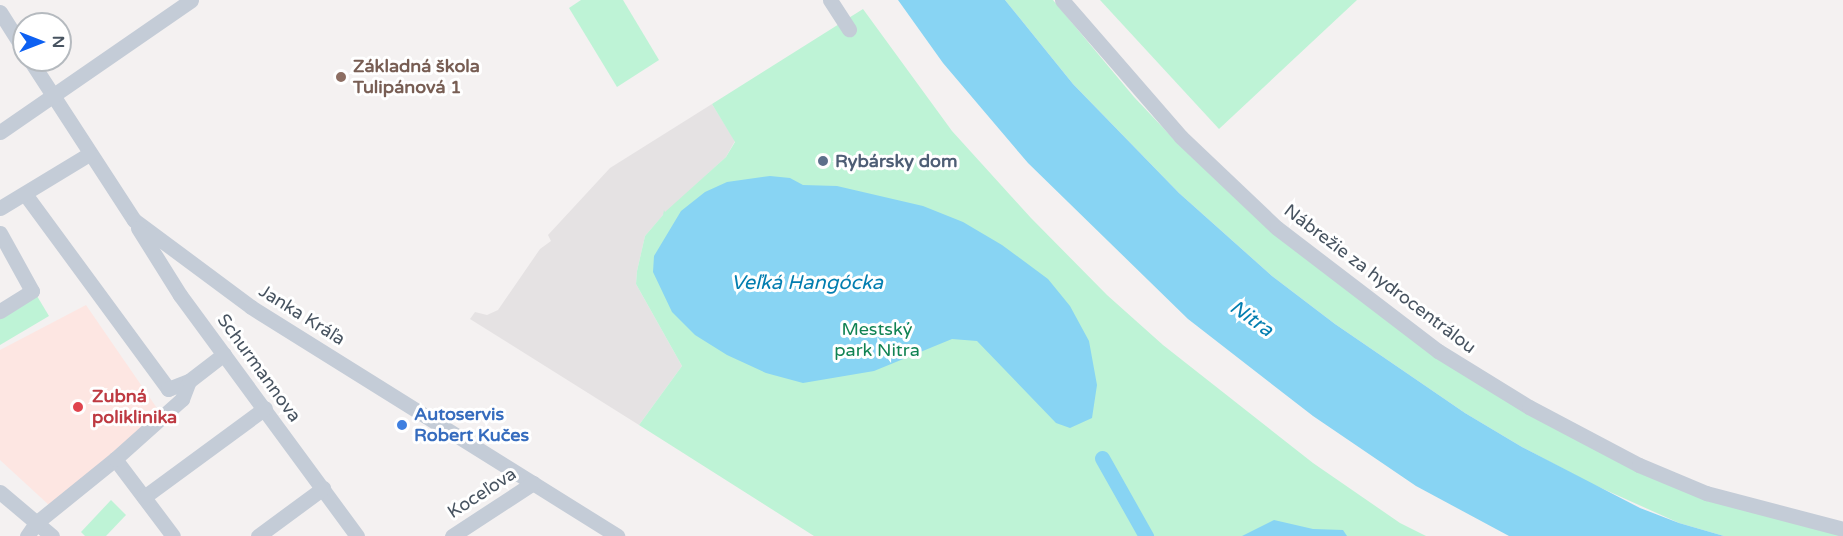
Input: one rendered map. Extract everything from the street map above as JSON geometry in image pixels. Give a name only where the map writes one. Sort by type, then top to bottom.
[{"type":"street","points":[[0,132],[54,97],[191,0]]},
{"type":"street","points":[[830,0],[849,29]]},
{"type":"street","name":"Nábrežie za hydrocentrálou","points":[[1062,0],[1181,137],[1277,228],[1438,351],[1529,407],[1638,465],[1706,493],[1843,529]]},
{"type":"street","points":[[0,13],[12,32]]},
{"type":"street","name":"Janka Kráľa","points":[[38,72],[134,220],[251,307],[617,536]]},
{"type":"street","points":[[0,208],[89,154]]},
{"type":"street","points":[[25,194],[168,389],[189,381],[224,354]]},
{"type":"street","name":"Schurmannova","points":[[134,220],[180,295],[357,536]]},
{"type":"street","points":[[0,233],[32,291],[0,311]]},
{"type":"street","points":[[27,536],[36,523],[115,459],[182,399],[189,381]]},
{"type":"street","points":[[144,497],[265,408]]},
{"type":"street","points":[[115,459],[173,536]]},
{"type":"street","name":"Koceľova","points":[[452,536],[533,483]]},
{"type":"street","points":[[258,536],[323,488]]},
{"type":"street","points":[[0,492],[52,536]]},
{"type":"shaded area","points":[[712,104],[735,141],[726,157],[665,213],[645,236],[637,271],[636,284],[682,366],[639,425],[470,319],[475,312],[487,315],[498,310],[540,249],[551,241],[548,235],[610,168]]},
{"type":"shaded area","name":"Zubná poliklinika","points":[[86,305],[161,414],[50,506],[0,460],[0,350]]},
{"type":"green space","points":[[581,0],[623,0],[659,60],[617,87],[569,8]]},
{"type":"green space","points":[[1005,0],[1053,0],[1134,97],[1169,134],[1387,321],[1620,459],[1843,536],[1724,536],[1679,523],[1590,483],[1522,447],[1465,413],[1335,324],[1272,276],[1179,193],[1073,84]]},
{"type":"green space","points":[[1100,0],[1357,0],[1219,129]]},
{"type":"green space","name":"Mestský park Nitra","points":[[863,9],[952,131],[1031,218],[1107,295],[1163,345],[1313,463],[1400,523],[1426,536],[814,536],[639,425],[682,366],[636,284],[637,271],[645,236],[663,215],[664,210],[665,212],[726,157],[735,142],[712,104]]},
{"type":"green space","points":[[37,296],[49,316],[0,345],[0,318]]},
{"type":"green space","points":[[111,500],[126,515],[106,536],[85,536],[81,532]]},
{"type":"water","name":"Nitra","points":[[898,0],[1005,0],[1073,84],[1179,193],[1272,276],[1335,324],[1465,413],[1522,447],[1640,508],[1679,523],[1724,536],[1509,536],[1416,486],[1313,416],[1188,319],[1028,163],[943,63]]},
{"type":"water","name":"Veľká Hangócka","points":[[770,176],[790,178],[803,185],[837,186],[923,206],[963,222],[1002,245],[1048,279],[1070,306],[1089,341],[1097,385],[1092,418],[1070,428],[1056,423],[977,341],[952,339],[874,371],[803,383],[766,373],[727,355],[695,335],[672,312],[653,272],[654,256],[681,211],[705,192],[727,182]]},
{"type":"water","points":[[1274,520],[1313,529],[1343,530],[1347,536],[1242,536]]},
{"type":"waterway","points":[[1102,458],[1146,536]]},
{"type":"place","name":"Základná škola Tulipánová 1","points":[[341,77]]},
{"type":"place","name":"Rybársky dom","points":[[823,161]]},
{"type":"place","name":"Zubná poliklinika","points":[[78,407]]},
{"type":"place","name":"Autoservis Robert Kučes","points":[[402,425]]}]
